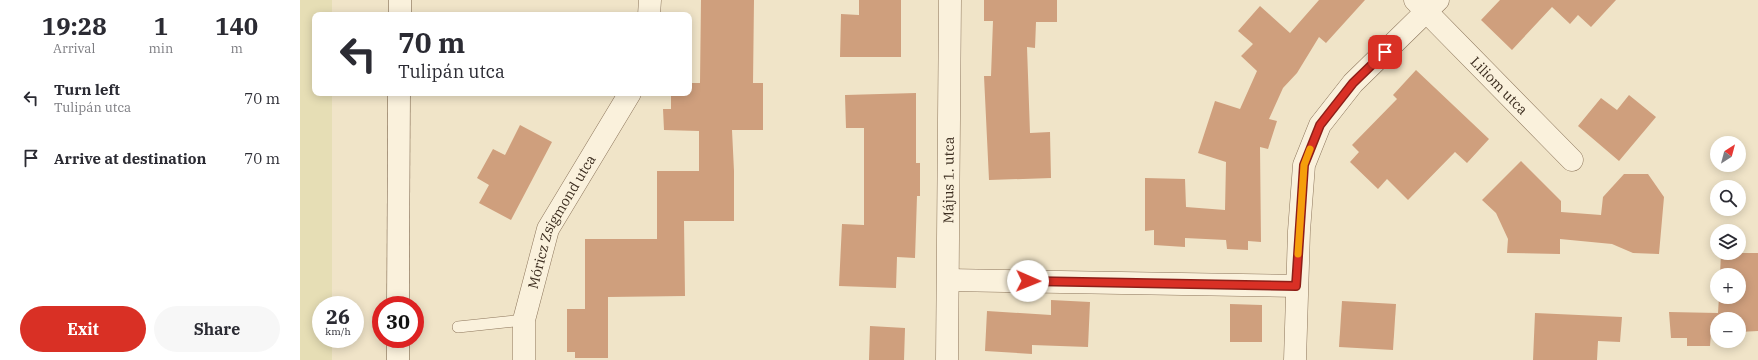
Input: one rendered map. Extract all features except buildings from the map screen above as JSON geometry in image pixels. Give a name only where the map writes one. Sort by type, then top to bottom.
[{"type":"street","points":[[400,0],[400,12]]},
{"type":"street","points":[[649,12],[650,0]]},
{"type":"street","name":"Május 1. utca","points":[[947,360],[949,280],[950,0]]},
{"type":"street","points":[[1295,360],[1296,286],[1304,165],[1320,125],[1353,83],[1427,4]]},
{"type":"street","name":"Liliom utca","points":[[1427,4],[1572,160]]},
{"type":"street","points":[[398,296],[399,96]]},
{"type":"street","name":"Móricz Zsigmond utca","points":[[524,360],[524,320],[548,229],[628,96]]},
{"type":"street","points":[[949,280],[1296,286]]},
{"type":"street","points":[[398,348],[398,360]]},
{"type":"lane","points":[[458,327],[524,320]]},
{"type":"shaded area","points":[[300,0],[332,0],[332,12],[312,12],[312,96],[332,96],[332,296],[312,296],[312,348],[332,348],[332,360],[300,360]]},
{"type":"slow traffic","points":[[1298,254],[1298,231],[1304,165],[1310,149]]},
{"type":"route","points":[[1028,281],[1296,286],[1298,231],[1304,165],[1320,125],[1353,83],[1385,52]]}]
